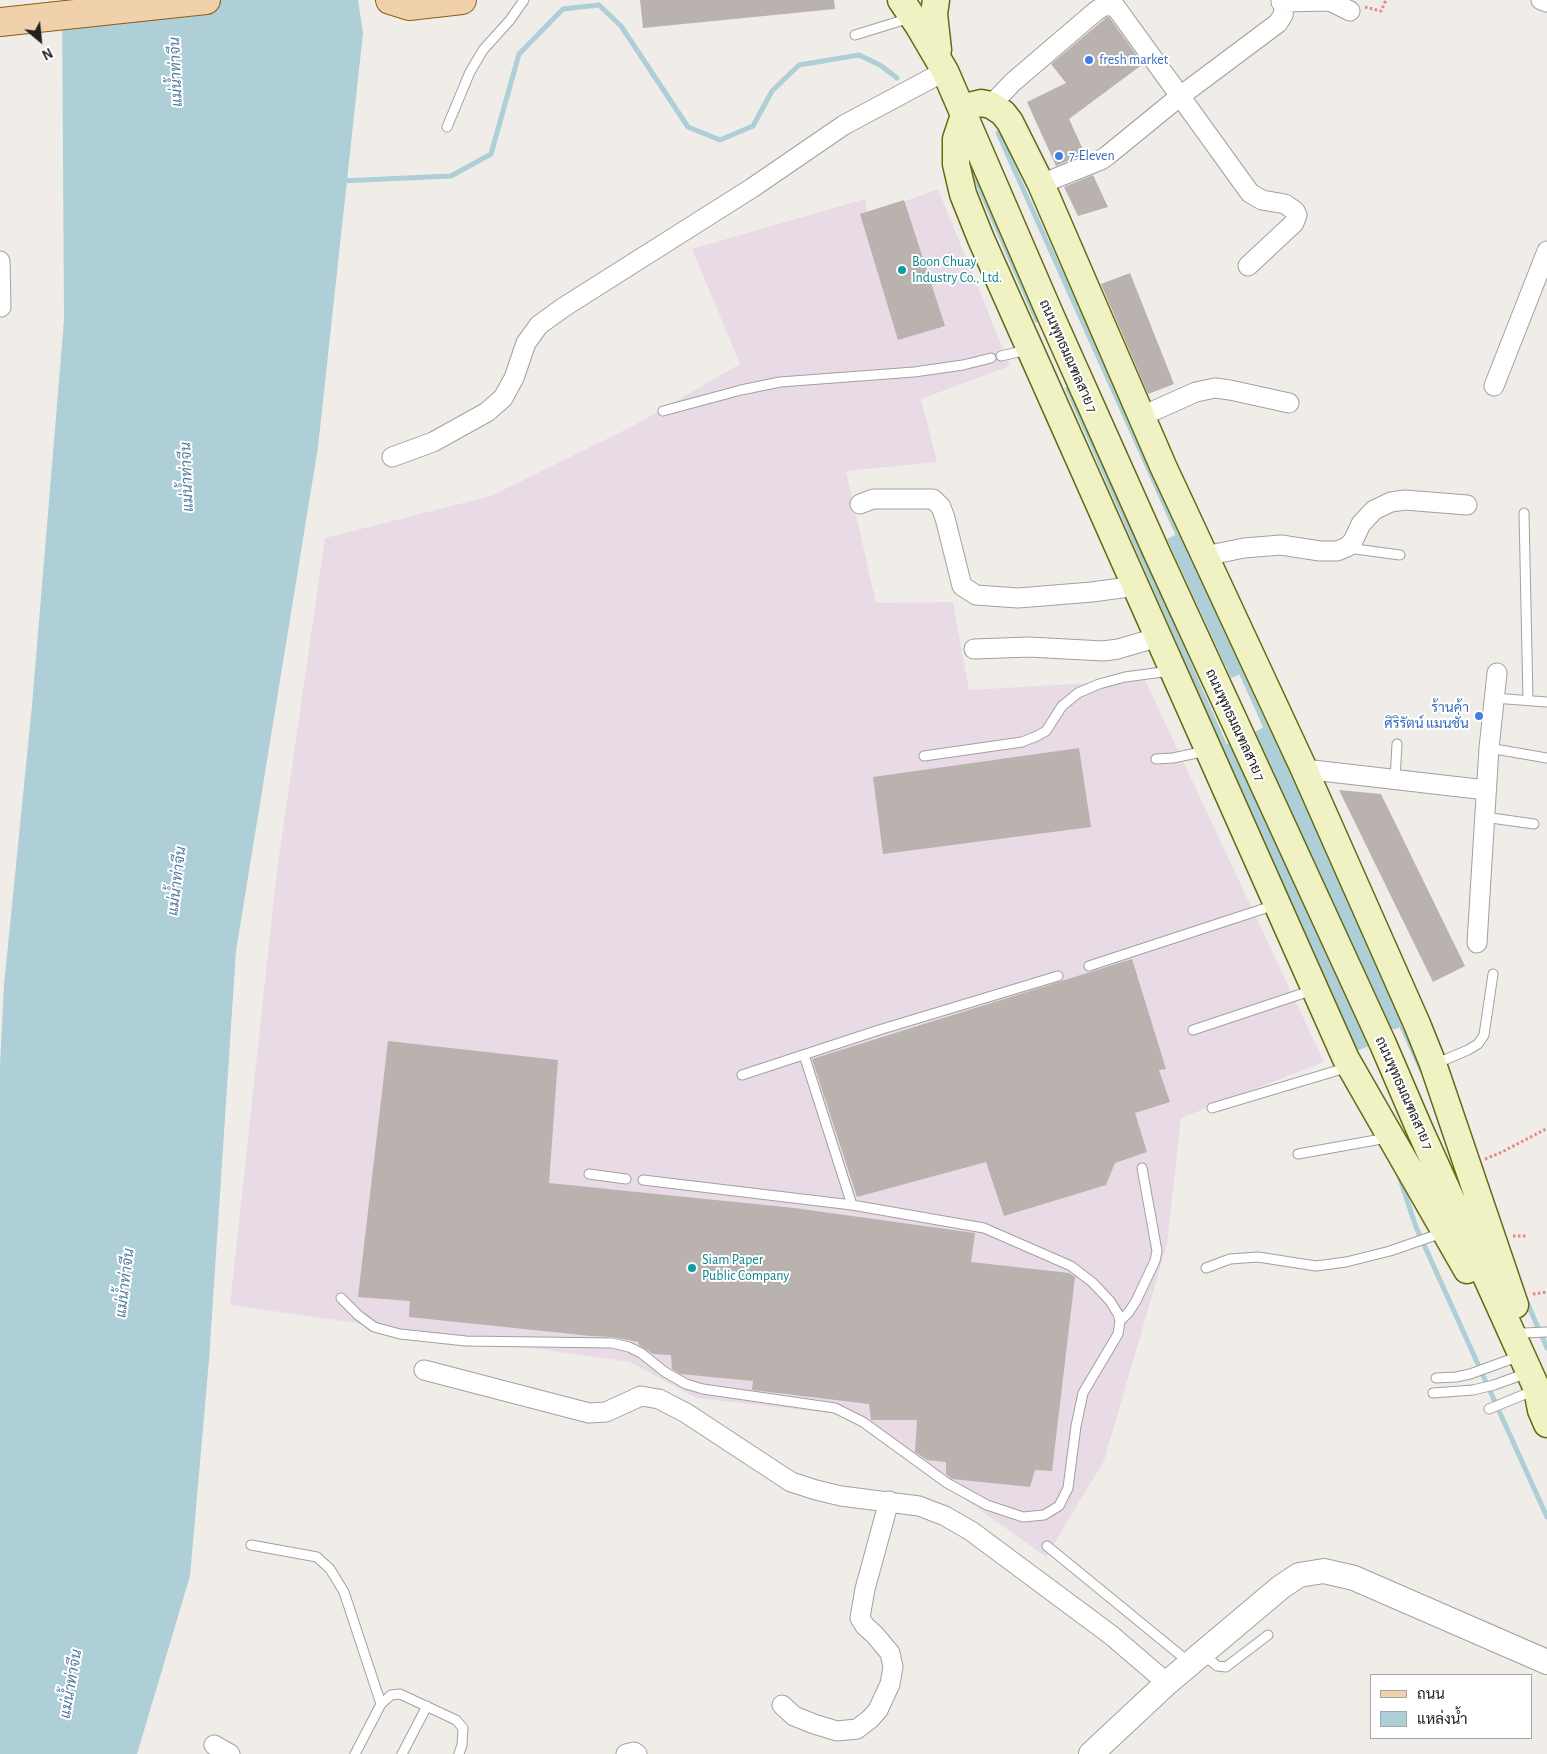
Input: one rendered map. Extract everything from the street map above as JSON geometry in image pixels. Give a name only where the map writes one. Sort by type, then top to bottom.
[{"type":"main road","points":[[0,22],[206,0]]},
{"type":"main road","points":[[390,0],[409,6],[462,0]]},
{"type":"main road","name":"ถนนพุทธมณฑลสาย 7","points":[[936,0],[934,14],[942,65]]},
{"type":"main road","name":"ถนนพุทธมณฑลสาย 7","points":[[907,8],[942,65],[1067,353],[1225,703],[1383,1044],[1423,1137],[1533,1364],[1542,1410],[1547,1424]]},
{"type":"main road","points":[[982,103],[991,105],[1003,113],[1010,122],[1041,184],[1164,466],[1304,768],[1418,1024],[1434,1064],[1533,1364],[1445,1232],[1348,1063],[1033,358],[963,194],[956,164],[956,139],[962,112],[982,103]]},
{"type":"main road","points":[[1033,358],[1067,353]]},
{"type":"main road","points":[[1194,717],[1264,685]]},
{"type":"main road","points":[[1348,1063],[1418,1024]]},
{"type":"street","points":[[1541,0],[1547,2]]},
{"type":"street","points":[[1041,184],[1101,160],[1179,97],[1278,23],[1283,15],[1284,8],[1281,1],[1330,1],[1350,11]]},
{"type":"street","points":[[991,105],[1013,82],[1096,11],[1104,6],[1115,6],[1250,193],[1262,200],[1285,204],[1295,211],[1294,223],[1248,266]]},
{"type":"street","points":[[392,457],[440,438],[486,412],[503,398],[514,378],[526,343],[539,325],[752,188],[844,126],[912,88],[942,65]]},
{"type":"street","points":[[1494,386],[1547,251]]},
{"type":"street","points":[[0,261],[1,307]]},
{"type":"street","points":[[1142,416],[1196,392],[1215,388],[1290,403]]},
{"type":"street","points":[[860,504],[873,499],[933,499],[941,507],[945,518],[962,586],[976,595],[1018,598],[1092,592],[1136,586]]},
{"type":"street","points":[[1205,556],[1244,548],[1281,545],[1320,551],[1337,551],[1347,547],[1353,541],[1361,524],[1374,510],[1390,502],[1405,500],[1467,506]]},
{"type":"street","points":[[974,649],[1028,647],[1103,651],[1118,649],[1159,637]]},
{"type":"street","points":[[1477,943],[1489,748],[1497,672]]},
{"type":"street","points":[[1304,768],[1486,790]]},
{"type":"street","points":[[424,1370],[589,1413],[606,1412],[640,1396],[659,1399],[686,1413],[791,1482],[841,1496],[919,1506],[945,1516],[971,1531],[1111,1635],[1167,1683]]},
{"type":"street","points":[[782,1705],[794,1716],[837,1731],[857,1729],[878,1710],[890,1684],[894,1667],[890,1654],[860,1618],[865,1589],[889,1501]]},
{"type":"street","points":[[1091,1754],[1196,1658],[1281,1587],[1299,1575],[1324,1571],[1354,1578],[1547,1662]]},
{"type":"street","points":[[626,1754],[634,1752],[637,1754]]},
{"type":"lane","points":[[447,127],[470,72],[483,50],[510,20],[524,0]]},
{"type":"lane","points":[[855,35],[907,8]]},
{"type":"lane","points":[[1001,356],[1033,358]]},
{"type":"lane","points":[[663,411],[741,390],[780,382],[914,372],[991,358]]},
{"type":"lane","points":[[1524,513],[1528,700]]},
{"type":"lane","points":[[1347,547],[1400,555]]},
{"type":"lane","points":[[924,756],[1022,742],[1046,731],[1062,706],[1078,693],[1099,684],[1125,677],[1173,670]]},
{"type":"lane","points":[[1493,698],[1547,702]]},
{"type":"lane","points":[[1394,779],[1397,744]]},
{"type":"lane","points":[[1489,748],[1547,758]]},
{"type":"lane","points":[[1156,759],[1173,758],[1209,750]]},
{"type":"lane","points":[[1484,817],[1534,824]]},
{"type":"lane","points":[[1089,966],[1277,904]]},
{"type":"lane","points":[[1434,1064],[1468,1050],[1478,1044],[1484,1035],[1493,974]]},
{"type":"lane","points":[[742,1075],[879,1030],[1058,976]]},
{"type":"lane","points":[[1193,1030],[1316,989]]},
{"type":"lane","points":[[804,1055],[852,1205]]},
{"type":"lane","points":[[1212,1108],[1348,1063]]},
{"type":"lane","points":[[1298,1154],[1390,1138]]},
{"type":"lane","points":[[1120,1322],[1129,1312],[1139,1294],[1155,1261],[1157,1251],[1142,1168]]},
{"type":"lane","points":[[589,1174],[626,1178]]},
{"type":"lane","points":[[341,1298],[358,1315],[374,1326],[400,1334],[466,1341],[612,1343],[629,1347],[686,1384],[703,1389],[835,1408],[862,1422],[947,1483],[987,1506],[1023,1517],[1044,1515],[1058,1506],[1068,1488],[1076,1426],[1083,1393],[1118,1334],[1120,1322],[1118,1314],[1110,1301],[1092,1282],[1070,1266],[984,1228],[852,1205],[643,1180]]},
{"type":"lane","points":[[1206,1268],[1230,1259],[1258,1258],[1316,1266],[1346,1262],[1390,1251],[1445,1232]]},
{"type":"lane","points":[[1436,1378],[1456,1377],[1533,1364]]},
{"type":"lane","points":[[1433,1393],[1474,1390],[1494,1385],[1533,1364]]},
{"type":"lane","points":[[1489,1409],[1533,1364]]},
{"type":"lane","points":[[251,1545],[317,1557],[330,1569],[344,1592],[381,1704]]},
{"type":"lane","points":[[1046,1546],[1196,1658],[1217,1666],[1226,1667],[1268,1635]]},
{"type":"lane","points":[[355,1754],[381,1704],[391,1695],[400,1694],[456,1720],[463,1728],[462,1745],[459,1754]]},
{"type":"lane","points":[[402,1754],[427,1706]]},
{"type":"path","points":[[1350,11],[1362,6],[1381,12],[1386,0]]},
{"type":"path","points":[[1468,1165],[1500,1153],[1546,1129]]},
{"type":"shaded area","points":[[938,189],[1010,366],[921,399],[937,462],[846,471],[876,603],[953,602],[969,690],[1145,680],[1324,1062],[1181,1118],[1167,1244],[1104,1461],[1046,1557],[847,1415],[696,1398],[630,1362],[230,1305],[277,870],[325,538],[491,496],[633,426],[740,364],[692,249],[865,199],[868,215]]},
{"type":"water","name":"แม่น้ำท่าจีน","points":[[62,0],[358,0],[363,33],[318,447],[236,951],[209,1360],[190,1576],[137,1754],[0,1754],[0,1066],[4,985],[32,705],[64,320]]},
{"type":"water","points":[[1185,530],[1249,670],[1231,678],[1167,539]]},
{"type":"water","points":[[1272,723],[1404,1025],[1396,1029],[1392,1029],[1388,1024],[1255,732]]},
{"type":"water","points":[[1230,743],[1370,1042],[1369,1046],[1359,1050],[1355,1049],[1217,751]]},
{"type":"building","points":[[640,0],[834,0],[835,9],[643,28]]},
{"type":"building","points":[[1109,17],[1143,64],[1069,119],[1085,154],[1056,166],[1027,102],[1066,83],[1051,64]]},
{"type":"building","points":[[1093,175],[1108,207],[1078,216],[1064,187]]},
{"type":"building","name":"Boon Chuay Industry Co., Ltd.","points":[[904,200],[945,326],[898,340],[860,214]]},
{"type":"building","points":[[1130,273],[1174,384],[1148,394],[1101,284]]},
{"type":"building","points":[[1079,748],[1091,827],[883,854],[873,777]]},
{"type":"building","points":[[1339,790],[1381,794],[1465,966],[1433,982]]},
{"type":"building","points":[[1132,959],[1166,1069],[1159,1070],[1170,1102],[1135,1113],[1147,1152],[1115,1163],[1106,1185],[1004,1216],[986,1162],[857,1197],[812,1059]]},
{"type":"building","name":"Siam Paper Public Company","points":[[388,1041],[558,1060],[549,1183],[794,1208],[975,1233],[971,1262],[1069,1273],[1075,1277],[1052,1471],[1035,1470],[1030,1487],[952,1479],[946,1474],[946,1462],[927,1460],[915,1452],[917,1420],[871,1420],[869,1404],[752,1390],[753,1381],[680,1374],[672,1369],[671,1355],[653,1354],[639,1345],[638,1342],[612,1337],[409,1317],[410,1301],[358,1297]]},
{"type":"waterway","points":[[341,181],[451,176],[491,154],[519,54],[563,9],[599,5],[621,26],[688,127],[720,140],[753,126],[772,91],[799,65],[859,55],[880,65],[897,78]]},
{"type":"waterway","points":[[998,133],[1180,539]]},
{"type":"waterway","points":[[972,170],[1037,320]]},
{"type":"waterway","points":[[1068,389],[1227,751]]},
{"type":"waterway","points":[[1240,670],[1268,732]]},
{"type":"waterway","points":[[1399,1020],[1422,1071]]},
{"type":"waterway","points":[[1399,1176],[1416,1227],[1547,1517]]},
{"type":"waterway","points":[[1526,1300],[1547,1348]]},
{"type":"place","name":"fresh market","points":[[1089,60]]},
{"type":"place","name":"7-Eleven","points":[[1059,156]]},
{"type":"place","name":"Boon Chuay Industry Co., Ltd.","points":[[902,270]]},
{"type":"place","name":"ร้านค้า ศิริรัตน์ แมนชั่น","points":[[1479,716]]},
{"type":"place","name":"Siam Paper Public Company","points":[[692,1268]]}]
